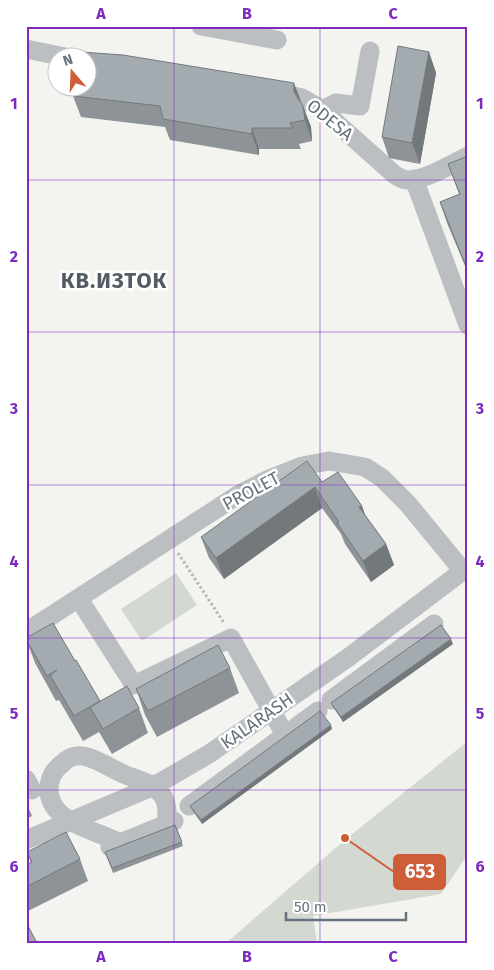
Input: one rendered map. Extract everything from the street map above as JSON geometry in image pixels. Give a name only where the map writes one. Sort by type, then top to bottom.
[{"type":"street","points":[[201,26],[278,40]]},
{"type":"street","points":[[26,49],[48,54]]},
{"type":"street","points":[[322,110],[336,103],[360,106],[370,51]]},
{"type":"street","name":"ODESA","points":[[262,89],[302,98],[322,110],[395,175],[404,180],[414,179]]},
{"type":"street","points":[[468,156],[414,179],[468,325]]},
{"type":"street","name":"PROLET","points":[[26,632],[238,494],[302,466],[329,461],[365,467],[382,478],[408,504],[465,569]]},
{"type":"street","name":"KALARASH","points":[[26,840],[154,786],[209,754],[349,657],[465,569]]},
{"type":"street","points":[[79,599],[134,684],[231,638],[273,710],[285,735]]},
{"type":"street","points":[[189,806],[434,624]]},
{"type":"street","points":[[380,634],[406,645]]},
{"type":"street","points":[[349,657],[362,678]]},
{"type":"street","points":[[76,756],[89,758],[154,786],[164,797],[169,823],[113,846],[106,836],[70,821],[59,813],[52,804],[49,781],[55,769],[65,761],[76,756]]},
{"type":"path","points":[[169,540],[231,638]]},
{"type":"shaded area","points":[[176,573],[197,605],[142,641],[121,609]]},
{"type":"shaded area","points":[[468,741],[468,854],[441,894],[313,916],[317,944],[225,944],[346,839]]},
{"type":"building","points":[[398,46],[429,52],[412,143],[382,137]]},
{"type":"building","points":[[98,53],[123,55],[294,83],[294,92],[303,106],[305,120],[290,123],[293,128],[252,128],[252,134],[163,119],[160,106],[90,98],[98,98]]},
{"type":"building","points":[[468,156],[468,271],[440,202],[460,194],[448,164]]},
{"type":"building","points":[[307,461],[322,482],[338,472],[362,506],[359,507],[386,544],[363,561],[315,487],[216,558],[201,537]]},
{"type":"building","points":[[53,623],[100,701],[74,716],[50,675],[57,670],[47,676],[26,639]]},
{"type":"building","points":[[441,625],[451,639],[341,717],[331,703]]},
{"type":"building","points":[[218,645],[230,668],[148,711],[136,689]]},
{"type":"building","points":[[127,686],[139,708],[103,729],[90,707]]},
{"type":"building","points":[[320,711],[331,725],[201,820],[190,806]]},
{"type":"building","points":[[175,825],[182,842],[112,868],[105,852]]},
{"type":"building","points":[[66,832],[80,859],[26,887],[26,865],[32,862],[27,852]]},
{"type":"building","points":[[26,922],[37,943],[35,944],[26,944]]},
{"type":"place","name":"653","points":[[345,838]]},
{"type":"district","name":"КВ.ИЗТОК","points":[[114,280]]}]
